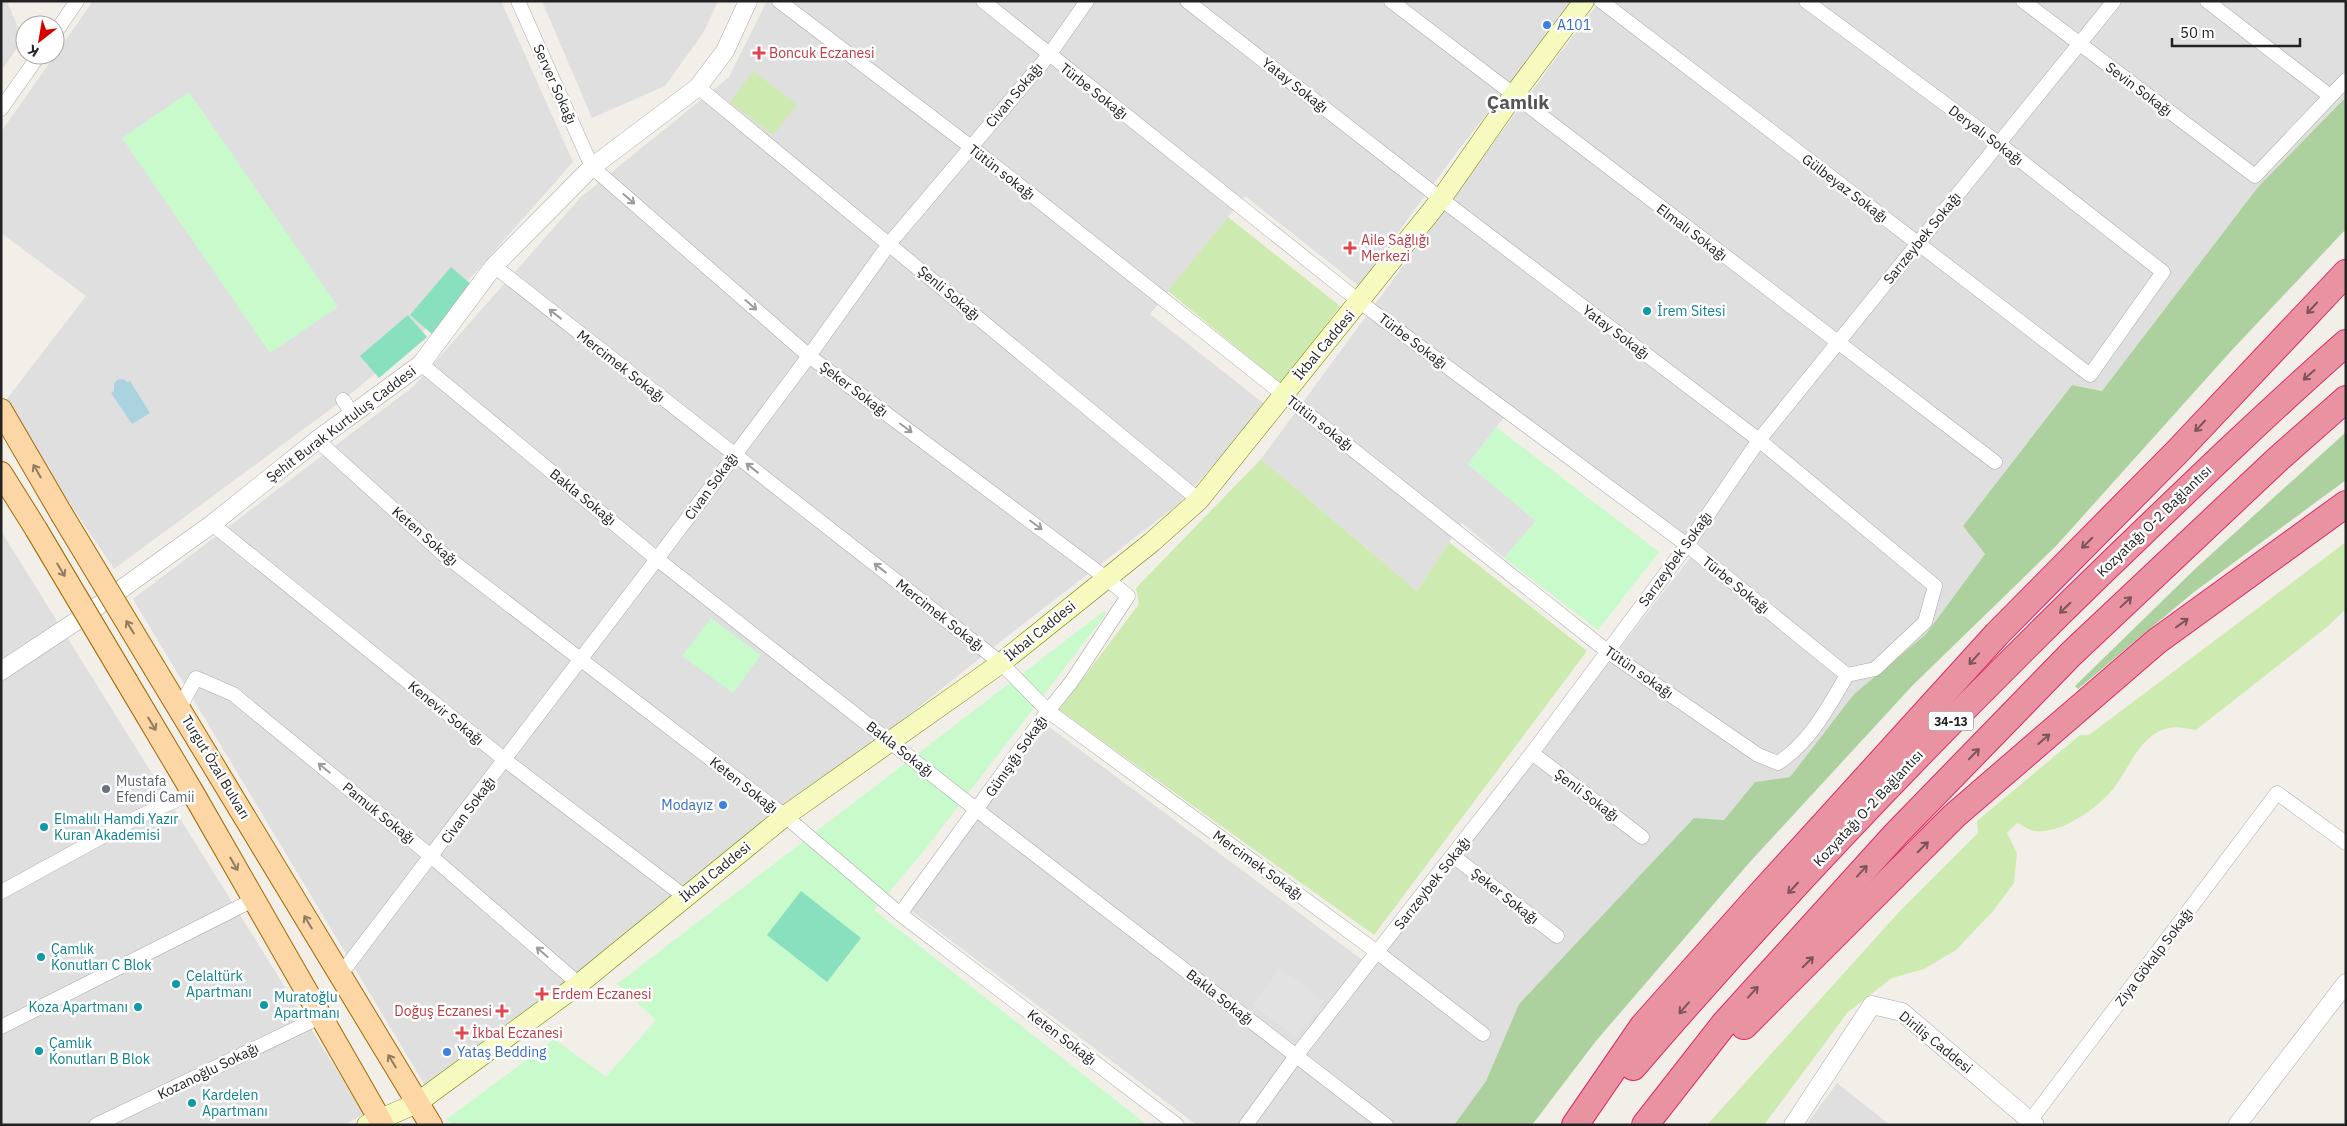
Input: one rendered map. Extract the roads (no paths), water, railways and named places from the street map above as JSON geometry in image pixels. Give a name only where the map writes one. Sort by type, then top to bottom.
[{"type":"highway","points":[[1576,1125],[1643,1026],[1758,897],[1997,634],[2177,452],[2346,273]]},
{"type":"highway","name":"Kozyatağı O-2 Bağlantısı","points":[[1582,1125],[1699,991],[1846,831],[1996,674],[2257,422],[2346,343]]},
{"type":"highway","name":"34-13","points":[[1645,1125],[1724,1024],[1894,835],[2071,654],[2278,459],[2346,399]]},
{"type":"highway","points":[[1654,1125],[1747,1024],[1954,816],[2157,641],[2346,504]]},
{"type":"main road","name":"İkbal Caddesi","points":[[376,1123],[417,1103],[579,984],[684,896],[784,816],[1001,663],[1152,542],[1198,500],[1360,302],[1441,199],[1513,96],[1584,1]]},
{"type":"main road","name":"Turgut Özal Bulvarı","points":[[1,410],[61,513],[431,1125]]},
{"type":"main road","points":[[1,473],[36,528],[255,899],[320,1016],[376,1123]]},
{"type":"street","points":[[65,18],[77,1]]},
{"type":"street","name":"Server Sokağı","points":[[518,1],[592,167]]},
{"type":"street","name":"Şehit Burak Kurtuluş Caddesi","points":[[1,671],[81,618],[212,524],[317,440],[348,407],[421,364],[494,266],[592,167],[698,87],[725,51],[748,1]]},
{"type":"street","name":"Tütün sokağı","points":[[780,1],[971,147],[1607,651],[1758,755],[1778,763],[1796,752],[1824,716],[1847,675]]},
{"type":"street","name":"Türbe Sokağı","points":[[984,1],[1048,55],[1360,302],[1687,545],[1847,675]]},
{"type":"street","name":"Civan Sokağı","points":[[340,975],[658,559],[890,244],[1048,55],[1087,1]]},
{"type":"street","name":"Yatay Sokağı","points":[[1187,1],[1441,199],[1759,440],[1935,586],[1924,622],[1875,669],[1847,675]]},
{"type":"street","name":"Elmalı Sokağı","points":[[1391,1],[1995,462]]},
{"type":"street","name":"Gülbeyaz Sokağı","points":[[1601,1],[2090,375]]},
{"type":"street","name":"Deryalı Sokağı","points":[[1806,1],[1998,143],[2164,272],[2090,375]]},
{"type":"street","name":"Sevin Sokağı","points":[[2023,1],[2254,176],[2330,96]]},
{"type":"street","name":"Sarızeybek Sokağı","points":[[1246,1125],[1296,1056],[1532,753],[1687,545],[1759,440],[2114,1]]},
{"type":"street","points":[[2207,1],[2330,96],[2346,80]]},
{"type":"street","points":[[1,109],[32,65]]},
{"type":"street","name":"Şenli Sokağı","points":[[698,87],[1198,500]]},
{"type":"street","name":"Şeker Sokağı","points":[[592,167],[809,356],[1128,596]]},
{"type":"street","name":"Mercimek Sokağı","points":[[494,266],[1001,663],[1048,711],[1377,952],[1483,1034]]},
{"type":"street","name":"Bakla Sokağı","points":[[421,364],[658,559],[977,810],[1386,1125]]},
{"type":"street","name":"Keten Sokağı","points":[[317,440],[443,554],[784,816],[900,914],[1177,1125]]},
{"type":"street","name":"Kenevir Sokağı","points":[[212,524],[505,760],[684,896]]},
{"type":"street","name":"Günışığı Sokağı","points":[[900,914],[1072,681],[1128,596]]},
{"type":"street","name":"Pamuk Sokağı","points":[[180,707],[196,678],[234,694],[432,857],[579,984]]},
{"type":"street","name":"Şenli Sokağı","points":[[1532,753],[1642,837]]},
{"type":"street","points":[[1,892],[138,817],[193,792]]},
{"type":"street","name":"Ziya Gökalp Sokağı","points":[[2033,1123],[2278,793],[2346,843]]},
{"type":"street","name":"Şeker Sokağı","points":[[1453,856],[1557,936]]},
{"type":"street","points":[[1,1027],[255,899]]},
{"type":"street","points":[[2237,1125],[2346,983]]},
{"type":"street","name":"Diriliş Caddesi","points":[[1793,1125],[1872,1005],[1902,1012],[2033,1123]]},
{"type":"street","name":"Kozanoğlu Sokağı","points":[[96,1125],[320,1016]]},
{"type":"water","points":[[123,379],[127,382],[130,381],[150,413],[132,424],[111,393],[114,391],[114,384],[117,380]]},
{"type":"place","name":"A101","points":[[1547,25]]},
{"type":"place","name":"Boncuk Eczanesi","points":[[759,53]]},
{"type":"place","name":"Aile Sağlığı Merkezi","points":[[1350,248]]},
{"type":"place","name":"İrem Sitesi","points":[[1647,311]]},
{"type":"place","name":"Mustafa Efendi Camii","points":[[106,789]]},
{"type":"place","name":"Modayız","points":[[723,805]]},
{"type":"place","name":"Elmalılı Hamdi Yazır Kuran Akademisi","points":[[44,827]]},
{"type":"place","name":"Çamlık Konutları C Blok","points":[[41,957]]},
{"type":"place","name":"Celaltürk Apartmanı","points":[[176,984]]},
{"type":"place","name":"Erdem Eczanesi","points":[[542,994]]},
{"type":"place","name":"Muratoğlu Apartmanı","points":[[264,1005]]},
{"type":"place","name":"Koza Apartmanı","points":[[138,1007]]},
{"type":"place","name":"Doğuş Eczanesi","points":[[502,1011]]},
{"type":"place","name":"İkbal Eczanesi","points":[[462,1033]]},
{"type":"place","name":"Çamlık Konutları B Blok","points":[[39,1051]]},
{"type":"place","name":"Yataş Bedding","points":[[447,1052]]},
{"type":"place","name":"Kardelen Apartmanı","points":[[192,1103]]},
{"type":"district","name":"Çamlık","points":[[1518,102]]}]
